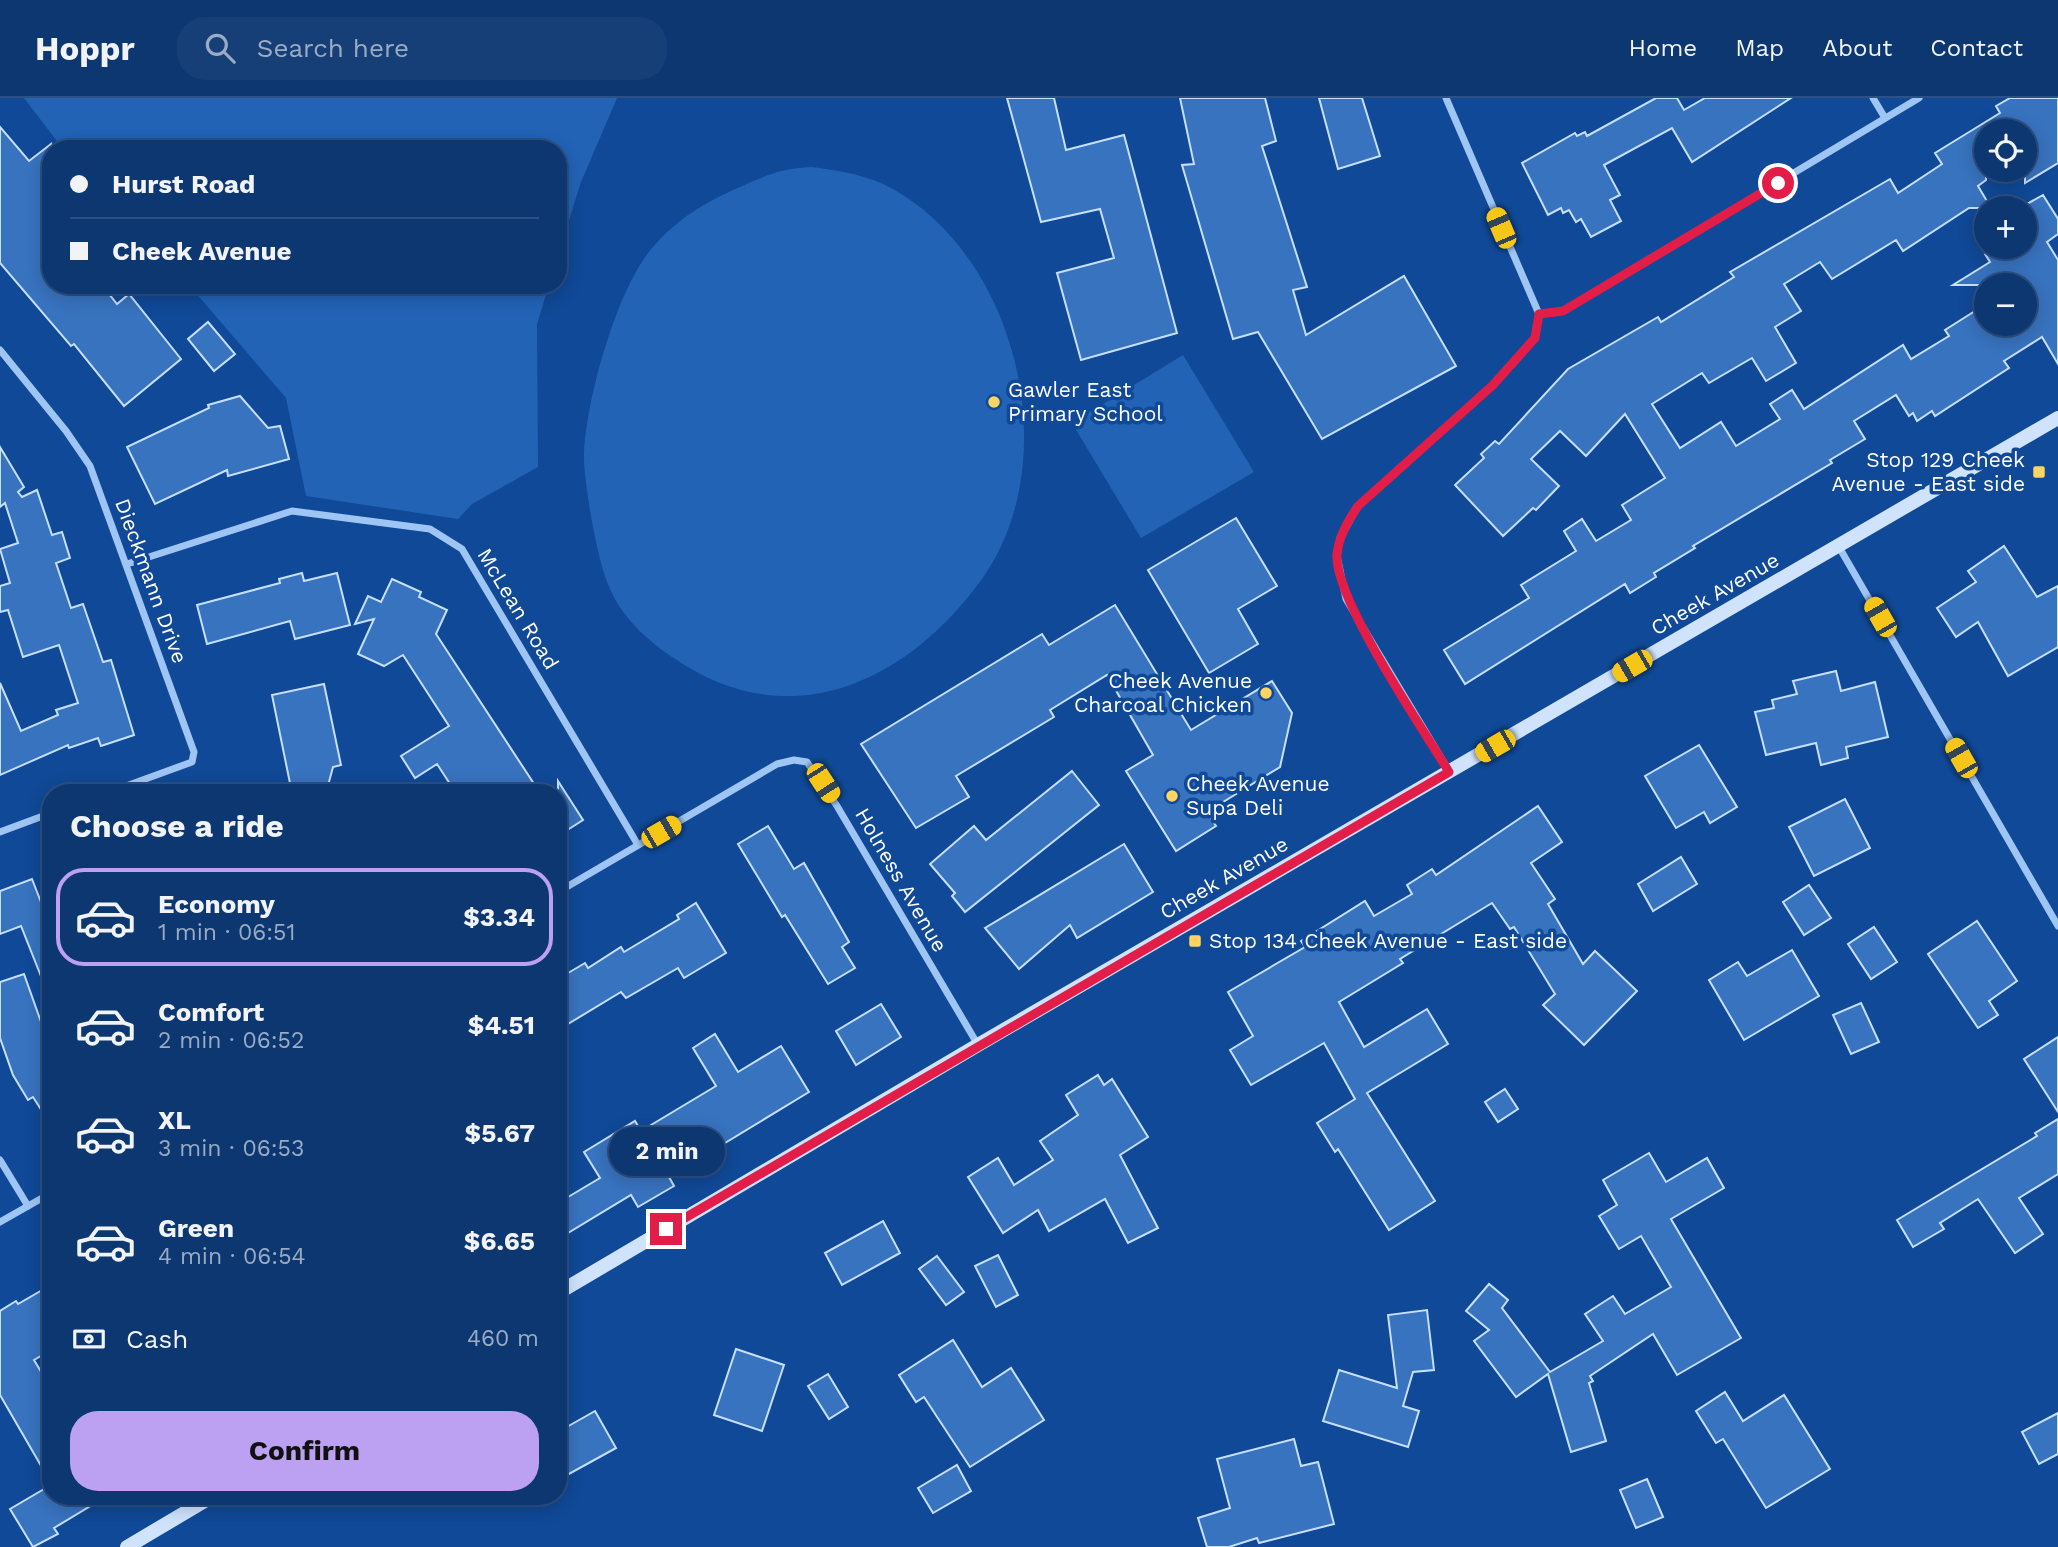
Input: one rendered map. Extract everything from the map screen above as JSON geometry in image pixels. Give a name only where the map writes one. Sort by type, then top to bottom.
[{"type":"street","points":[[1446,98],[1539,314],[1535,338],[1493,385],[1358,506],[1347,523],[1337,556],[1346,598],[1449,772]]},
{"type":"street","points":[[1873,98],[1885,118]]},
{"type":"street","points":[[1539,314],[1563,311],[1590,296],[1919,98]]},
{"type":"street","name":"Dieckmann Drive","points":[[0,350],[66,431],[90,466],[194,752],[192,762],[132,784]]},
{"type":"street","name":"Cheek Avenue","points":[[567,1288],[978,1045],[2058,418]]},
{"type":"street","name":"McLean Road","points":[[127,564],[292,511],[430,529],[453,540],[463,549],[638,845]]},
{"type":"street","points":[[1839,547],[2058,926]]},
{"type":"street","name":"Holness Avenue","points":[[567,887],[777,764],[794,760],[807,762],[837,806],[978,1045]]},
{"type":"street","points":[[0,832],[42,816]]},
{"type":"street","points":[[0,1160],[29,1206]]},
{"type":"street","points":[[0,1222],[42,1198]]},
{"type":"street","points":[[127,1547],[198,1505]]},
{"type":"shaded area","points":[[24,98],[617,98],[581,182],[567,226],[567,140],[56,140]]},
{"type":"shaded area","points":[[812,167],[864,177],[893,189],[936,221],[971,263],[998,312],[1016,366],[1024,422],[1021,478],[1007,531],[982,579],[952,616],[918,647],[881,671],[842,688],[801,696],[759,694],[716,681],[672,657],[641,632],[616,601],[605,576],[594,534],[584,456],[586,433],[605,347],[627,289],[653,247],[692,212],[715,199],[775,173]]},
{"type":"shaded area","points":[[197,294],[546,294],[537,324],[538,467],[472,504],[458,519],[306,496],[286,398]]},
{"type":"shaded area","points":[[1183,355],[1254,472],[1141,538],[1072,423]]},
{"type":"building","points":[[1007,98],[1054,98],[1066,150],[1124,135],[1177,333],[1081,360],[1057,273],[1114,258],[1100,209],[1041,222]]},
{"type":"building","points":[[1180,98],[1265,98],[1276,141],[1262,146],[1307,287],[1293,290],[1306,335],[1404,276],[1456,366],[1322,439],[1258,332],[1233,339],[1182,165],[1194,164]]},
{"type":"building","points":[[1319,98],[1362,98],[1380,156],[1338,169]]},
{"type":"building","points":[[1656,98],[1677,98],[1684,110],[1705,98],[1791,98],[1692,162],[1672,128],[1604,165],[1620,195],[1610,200],[1621,221],[1591,237],[1581,219],[1576,222],[1569,210],[1563,213],[1561,208],[1548,215],[1522,163],[1575,133],[1577,136],[1585,132],[1587,136]]},
{"type":"building","points":[[2010,98],[2058,98],[2058,163],[2037,176],[2037,119],[1990,119],[2000,113],[1996,106]]},
{"type":"building","points":[[0,127],[29,161],[42,151],[42,294],[109,294],[117,304],[129,294],[181,359],[124,406],[74,344],[71,346],[0,263]]},
{"type":"building","points":[[1974,129],[1974,182],[1983,182],[1978,186],[1984,196],[1974,196],[1974,208],[1969,208],[1903,251],[1896,240],[1832,279],[1820,262],[1784,284],[1801,311],[1775,327],[1796,363],[1766,381],[1752,358],[1709,383],[1702,373],[1652,404],[1680,448],[1721,422],[1736,446],[1780,419],[1770,404],[1792,390],[1804,409],[1903,345],[1911,359],[1949,336],[1945,330],[1974,312],[1974,336],[2037,336],[2037,273],[1974,273],[1974,285],[1953,285],[1990,262],[1988,259],[2037,259],[2037,198],[2043,195],[2058,219],[2058,234],[2047,242],[2058,260],[2058,364],[2042,337],[2004,361],[2009,368],[1935,416],[1932,411],[1917,421],[1913,413],[1909,416],[1896,395],[1854,421],[1865,439],[1830,460],[1832,463],[1693,546],[1695,548],[1654,573],[1656,577],[1630,593],[1625,584],[1465,684],[1444,650],[1529,598],[1521,585],[1576,551],[1564,531],[1582,519],[1596,541],[1631,520],[1622,505],[1665,478],[1625,414],[1586,456],[1560,431],[1531,459],[1559,486],[1536,510],[1533,508],[1503,536],[1455,485],[1484,458],[1481,454],[1495,441],[1499,444],[1568,369],[1658,317],[1661,322],[1734,277],[1730,272],[1890,179],[1898,193],[1942,164],[1935,153]]},
{"type":"building","points":[[208,322],[235,354],[214,371],[188,339]]},
{"type":"building","points":[[240,396],[268,428],[280,426],[289,459],[228,476],[227,470],[155,504],[127,447],[209,408],[208,405]]},
{"type":"building","points":[[0,447],[24,487],[18,492],[22,497],[37,490],[52,535],[62,532],[70,558],[56,563],[71,608],[83,604],[103,662],[111,660],[134,735],[101,746],[98,738],[69,748],[68,745],[0,775],[0,683],[21,731],[58,715],[56,710],[78,703],[59,645],[23,657],[8,610],[0,612],[0,586],[10,583],[0,549],[18,543],[5,503],[0,507]]},
{"type":"building","points":[[1236,518],[1277,586],[1238,609],[1258,644],[1209,673],[1148,570]]},
{"type":"building","points":[[2004,546],[2037,597],[2058,586],[2058,647],[2008,676],[1978,622],[1956,637],[1937,608],[1976,582],[1968,571]]},
{"type":"building","points":[[302,573],[304,581],[337,573],[350,625],[295,639],[290,621],[207,644],[197,605],[280,583],[279,579]]},
{"type":"building","points":[[392,579],[421,592],[419,597],[447,610],[436,634],[534,784],[450,784],[437,764],[415,778],[401,756],[449,726],[403,655],[384,666],[358,654],[374,619],[355,624],[368,596],[381,602]]},
{"type":"building","points":[[1115,605],[1191,730],[1272,681],[1292,713],[1280,767],[1207,812],[1216,826],[1176,851],[1126,771],[1153,755],[1107,675],[1050,710],[1054,717],[956,776],[969,797],[916,828],[861,744],[1042,634],[1049,645]]},
{"type":"building","points":[[1836,671],[1841,691],[1875,682],[1888,737],[1846,747],[1848,758],[1821,765],[1816,743],[1766,755],[1755,712],[1774,708],[1772,700],[1797,694],[1793,681]]},
{"type":"building","points":[[324,684],[341,765],[333,767],[328,784],[290,784],[272,695]]},
{"type":"building","points":[[1699,745],[1737,807],[1710,823],[1704,812],[1676,828],[1645,776]]},
{"type":"building","points":[[1072,771],[1099,805],[965,912],[952,896],[955,893],[930,864],[974,826],[986,840]]},
{"type":"building","points":[[567,795],[583,820],[567,830]]},
{"type":"building","points":[[1845,799],[1870,848],[1814,876],[1789,827]]},
{"type":"building","points":[[1538,806],[1562,842],[1531,863],[1555,899],[1548,904],[1583,964],[1595,951],[1637,991],[1584,1045],[1543,1005],[1555,994],[1514,927],[1510,929],[1492,903],[1400,959],[1403,963],[1339,1002],[1364,1047],[1427,1009],[1448,1044],[1367,1093],[1435,1201],[1389,1230],[1338,1149],[1335,1152],[1317,1123],[1355,1099],[1324,1043],[1251,1085],[1230,1050],[1253,1036],[1228,992],[1305,947],[1301,941],[1365,901],[1374,916],[1412,894],[1407,885],[1432,869],[1436,875]]},
{"type":"building","points":[[768,826],[794,869],[804,863],[849,942],[842,947],[855,968],[828,984],[785,915],[782,917],[738,844]]},
{"type":"building","points":[[1124,844],[1153,892],[1077,938],[1070,925],[1019,969],[985,928]]},
{"type":"building","points":[[1681,857],[1697,884],[1653,911],[1638,884]]},
{"type":"building","points":[[32,879],[42,905],[42,979],[21,926],[0,934],[0,891]]},
{"type":"building","points":[[1809,885],[1831,918],[1804,935],[1783,902]]},
{"type":"building","points":[[696,903],[726,953],[684,978],[678,968],[626,998],[621,992],[567,1025],[567,974],[585,963],[588,968],[621,947],[624,952],[679,919],[677,915]]},
{"type":"building","points":[[1977,921],[2017,981],[1989,1001],[1998,1015],[1978,1028],[1928,954]]},
{"type":"building","points":[[1874,927],[1897,962],[1871,979],[1848,944]]},
{"type":"building","points":[[1792,950],[1819,996],[1744,1040],[1709,980],[1738,962],[1747,976]]},
{"type":"building","points":[[24,974],[42,1025],[42,1111],[33,1097],[28,1100],[13,1075],[0,1038],[0,982]]},
{"type":"building","points":[[1861,1003],[1879,1042],[1851,1054],[1833,1015]]},
{"type":"building","points":[[881,1004],[901,1037],[856,1065],[836,1031]]},
{"type":"building","points":[[715,1034],[738,1072],[781,1046],[809,1092],[669,1177],[674,1186],[638,1207],[631,1195],[567,1234],[567,1198],[600,1178],[584,1152],[635,1121],[641,1131],[716,1086],[693,1048]]},
{"type":"building","points":[[2058,1037],[2058,1112],[2024,1059]]},
{"type":"building","points":[[1098,1075],[1104,1085],[1112,1079],[1148,1137],[1120,1155],[1158,1228],[1128,1243],[1105,1199],[1049,1231],[1038,1210],[1003,1233],[968,1177],[998,1158],[1014,1185],[1053,1160],[1040,1141],[1078,1115],[1066,1095]]},
{"type":"building","points":[[1505,1089],[1518,1109],[1498,1122],[1485,1102]]},
{"type":"building","points":[[2058,1119],[2058,1174],[2019,1198],[2043,1234],[2015,1253],[1978,1199],[1940,1223],[1944,1229],[1913,1247],[1897,1220],[2037,1136],[2035,1133]]},
{"type":"building","points":[[1649,1153],[1666,1182],[1707,1158],[1724,1188],[1671,1219],[1741,1338],[1677,1375],[1653,1334],[1590,1376],[1593,1381],[1589,1383],[1606,1441],[1571,1452],[1548,1374],[1516,1397],[1474,1341],[1489,1330],[1466,1311],[1489,1284],[1508,1300],[1502,1308],[1550,1372],[1603,1341],[1585,1314],[1613,1296],[1625,1314],[1671,1287],[1641,1236],[1619,1249],[1599,1216],[1617,1205],[1603,1180]]},
{"type":"building","points":[[883,1221],[900,1253],[842,1285],[825,1253]]},
{"type":"building","points":[[998,1255],[1018,1295],[996,1307],[975,1266]]},
{"type":"building","points":[[937,1256],[964,1292],[946,1305],[919,1269]]},
{"type":"building","points":[[42,1290],[42,1355],[34,1360],[42,1373],[42,1467],[0,1395],[0,1311],[16,1301],[18,1304]]},
{"type":"building","points":[[1427,1310],[1434,1370],[1413,1372],[1403,1406],[1419,1411],[1408,1447],[1323,1421],[1339,1370],[1397,1388],[1388,1315]]},
{"type":"building","points":[[953,1340],[982,1387],[1011,1368],[1044,1420],[970,1467],[924,1397],[916,1402],[899,1375]]},
{"type":"building","points":[[736,1349],[784,1365],[762,1431],[714,1415]]},
{"type":"building","points":[[828,1374],[848,1407],[829,1419],[808,1386]]},
{"type":"building","points":[[1725,1392],[1743,1421],[1784,1395],[1830,1469],[1766,1508],[1723,1439],[1716,1443],[1696,1411]]},
{"type":"building","points":[[595,1411],[616,1448],[567,1475],[567,1427]]},
{"type":"building","points":[[2058,1413],[2058,1454],[2039,1464],[2022,1432]]},
{"type":"building","points":[[1294,1439],[1301,1466],[1318,1462],[1334,1524],[1259,1543],[1257,1538],[1229,1547],[1207,1547],[1198,1518],[1230,1508],[1217,1459]]},
{"type":"building","points":[[957,1465],[971,1491],[933,1513],[918,1488]]},
{"type":"building","points":[[1647,1479],[1663,1517],[1636,1528],[1620,1490]]},
{"type":"building","points":[[42,1490],[42,1505],[92,1505],[54,1528],[58,1534],[33,1547],[10,1509]]},
{"type":"place","name":"Gawler East Primary School","points":[[994,402]]},
{"type":"place","name":"Stop 129 Cheek Avenue - East side","points":[[2039,472]]},
{"type":"place","name":"Cheek Avenue Charcoal Chicken","points":[[1266,693]]},
{"type":"place","name":"Cheek Avenue Supa Deli","points":[[1172,796]]},
{"type":"place","name":"Stop 134 Cheek Avenue - East side","points":[[1195,941]]},
{"type":"route","points":[[666,1229],[1449,772],[1346,598],[1337,556],[1340,538],[1347,523],[1358,506],[1457,414],[1493,385],[1535,338],[1539,314],[1563,311],[1778,183]]}]
